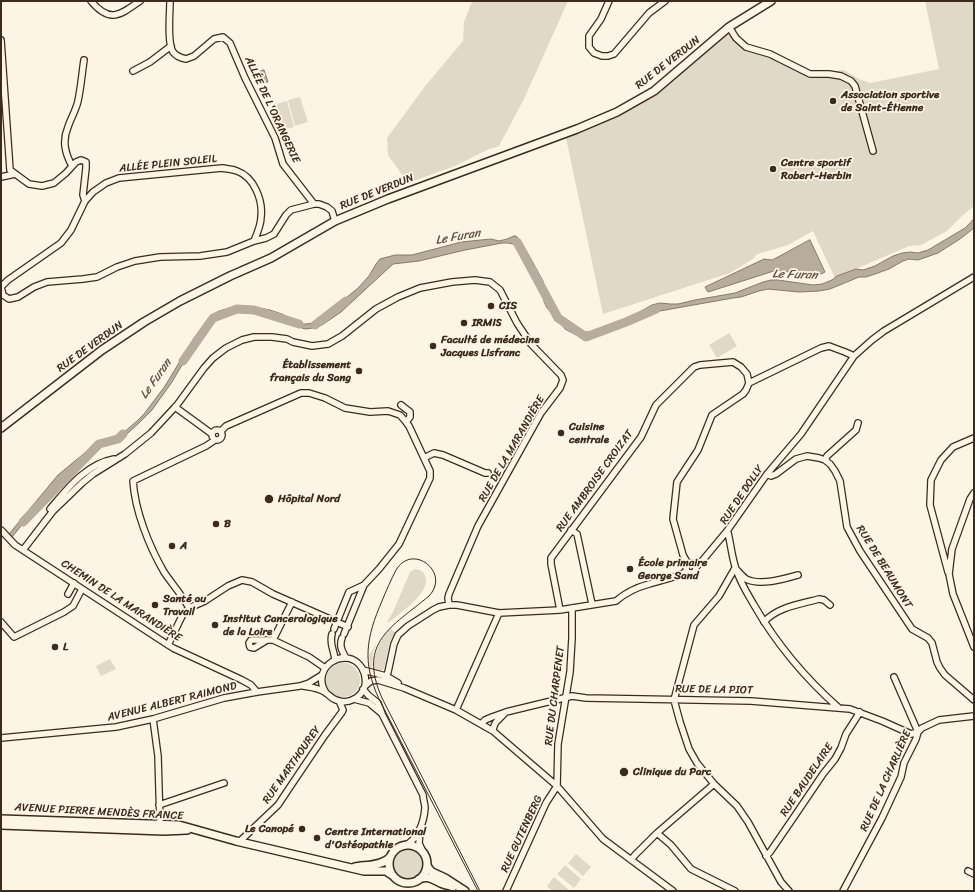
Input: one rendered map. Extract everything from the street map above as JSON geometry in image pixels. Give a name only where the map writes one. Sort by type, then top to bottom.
[{"type":"main road","name":"RUE DE VERDUN","points":[[1,428],[102,350],[144,322],[186,298],[271,258],[335,221],[388,198],[571,131],[617,112],[654,91],[729,27],[771,1]]},
{"type":"main road","name":"AVENUE PIERRE MENDÈS FRANCE","points":[[1,819],[179,825],[364,871],[384,870],[388,871],[392,875]]},
{"type":"main road","name":"AVENUE PIERRE MENDÈS FRANCE","points":[[1,825],[164,831],[195,830]]},
{"type":"main road","points":[[1,830],[68,830],[83,828]]},
{"type":"main road","points":[[401,846],[414,846],[422,850],[427,865],[432,872],[445,878],[462,890],[431,878],[424,878],[408,883],[398,880],[392,875],[389,866],[390,857],[401,846]]},
{"type":"main road","name":"AVENUE PIERRE MENDÈS FRANCE","points":[[351,867],[381,863],[387,861],[390,857]]},
{"type":"main road","points":[[419,880],[425,872],[427,865]]},
{"type":"street","points":[[91,1],[98,10],[109,16],[118,15],[140,1]]},
{"type":"street","points":[[133,71],[150,62],[171,46],[170,1]]},
{"type":"street","points":[[609,1],[601,19],[589,36],[589,46],[594,53],[602,56],[614,54],[649,13],[665,1]]},
{"type":"street","points":[[729,27],[736,38],[746,47],[770,54],[810,74],[829,74],[841,76],[851,81],[855,86],[873,151]]},
{"type":"street","name":"ALLÉE DE L'ORANGERIE","points":[[171,46],[173,52],[186,60],[194,56],[214,39],[223,37],[230,43],[245,78],[275,138],[283,164],[314,204]]},
{"type":"street","points":[[1,40],[10,170],[29,184],[42,186],[54,183],[76,162],[81,160],[86,162],[83,195],[85,201]]},
{"type":"street","points":[[72,166],[67,156],[65,145],[67,128],[78,101],[84,60]]},
{"type":"street","name":"ALLÉE PLEIN SOLEIL","points":[[254,241],[262,218],[258,192],[249,179],[238,171],[222,168],[119,178],[106,183],[93,192],[85,201],[71,230],[61,243],[8,280],[1,287],[3,295],[9,299],[18,297],[34,287],[47,282],[83,279],[98,276],[117,267],[135,261],[160,257],[200,256],[228,252],[274,234],[291,210],[314,204]]},
{"type":"street","points":[[1,177],[15,174]]},
{"type":"street","points":[[314,204],[327,207],[332,211],[335,221]]},
{"type":"street","name":"RUE DE DOLLY","points":[[840,708],[831,701],[797,666],[764,622],[742,585],[735,568],[727,532],[767,474],[801,434],[854,356],[872,340],[884,332],[974,277]]},
{"type":"street","name":"RUE DE LA MARANDIÈRE","points":[[22,549],[58,506],[82,483],[93,474],[126,454],[151,433],[175,408],[204,368],[226,348],[242,340],[254,337],[281,338],[312,346],[328,344],[342,336],[376,309],[398,297],[420,288],[452,282],[475,280],[490,282],[500,290],[517,323],[531,344],[561,375],[563,380],[560,388],[541,413],[478,526],[449,594],[449,605]]},
{"type":"street","points":[[688,572],[686,567],[688,564],[683,555],[673,519],[677,482],[698,450],[712,415],[742,394],[749,384],[821,348],[828,346],[854,356]]},
{"type":"street","name":"RUE AMBROISE CROIZAT","points":[[560,610],[551,558],[641,437],[656,405],[694,367],[700,365],[732,362],[741,367],[747,374],[749,384]]},
{"type":"street","points":[[221,431],[226,426],[300,393],[309,393],[325,398],[345,408],[370,412],[388,412],[400,415],[406,422],[430,471],[430,478],[399,544],[364,586],[341,643],[341,647],[346,658]]},
{"type":"street","points":[[401,404],[410,412],[410,417],[406,422]]},
{"type":"street","points":[[175,408],[212,434],[215,440]]},
{"type":"street","points":[[767,474],[771,476],[776,474],[801,457],[807,456],[825,460],[827,456],[856,430],[858,424]]},
{"type":"street","points":[[212,434],[216,429],[221,431]]},
{"type":"street","points":[[189,608],[164,571],[154,552],[144,528],[134,491],[133,481],[206,446],[215,440],[219,440],[222,437],[221,431]]},
{"type":"street","points":[[974,438],[953,447],[941,460],[931,480],[930,505],[953,594],[974,647]]},
{"type":"street","points":[[424,458],[434,453],[444,455],[488,473]]},
{"type":"street","name":"RUE DE BEAUMONT","points":[[825,460],[830,464],[840,481],[847,527],[860,551],[912,629],[928,638],[932,643],[940,668],[945,675],[974,700]]},
{"type":"street","points":[[949,574],[952,549],[970,499],[974,493]]},
{"type":"street","name":"CHEMIN DE LA MARANDIÈRE","points":[[1,530],[15,545],[168,645],[242,680],[251,685],[257,692]]},
{"type":"street","points":[[571,530],[577,534],[592,604]]},
{"type":"street","points":[[404,846],[412,842],[420,829],[425,808],[423,795],[382,714],[378,703],[368,695],[364,687],[365,678],[363,670],[356,662],[346,658],[334,660],[328,664],[322,675],[322,684],[326,693],[333,699],[346,702],[359,695],[364,687],[372,681],[385,678],[388,672],[394,644],[398,635],[408,626],[439,607],[457,605],[499,613],[560,610],[616,601],[622,596],[646,584],[682,575],[688,572],[693,573],[696,570],[696,567],[727,532]]},
{"type":"street","points":[[688,564],[693,564],[696,567]]},
{"type":"street","points":[[789,891],[781,882],[748,822],[737,806],[714,784],[697,763],[689,749],[674,700],[694,625],[719,596],[735,568],[745,578],[754,582],[798,575]]},
{"type":"street","points":[[168,645],[183,614],[189,608],[205,601],[228,586],[242,580],[252,582],[266,590],[348,627]]},
{"type":"street","points":[[68,594],[74,583]]},
{"type":"street","points":[[334,660],[334,651],[330,641],[349,592],[364,586]]},
{"type":"street","points":[[1,622],[14,637],[73,606],[82,588]]},
{"type":"street","points":[[764,622],[779,611],[819,599],[824,600],[830,606]]},
{"type":"street","points":[[292,602],[270,640],[309,657],[325,668]]},
{"type":"street","name":"RUE DU CHARPENET","points":[[557,786],[558,744],[570,672],[572,608]]},
{"type":"street","points":[[456,710],[499,613]]},
{"type":"street","points":[[363,670],[385,678],[404,688],[456,710],[493,732],[557,786],[604,839],[673,891]]},
{"type":"street","name":"AVENUE ALBERT RAIMOND","points":[[300,686],[322,675]]},
{"type":"street","points":[[894,677],[918,732]]},
{"type":"street","name":"AVENUE ALBERT RAIMOND","points":[[1,738],[116,727],[153,719],[224,698],[300,686],[311,687],[326,693]]},
{"type":"street","name":"RUE DE LA PIOT","points":[[481,724],[485,720],[506,712],[572,696],[586,698],[674,700],[751,700],[850,709],[911,734],[918,732]]},
{"type":"street","points":[[354,699],[369,703],[382,714]]},
{"type":"street","points":[[340,701],[343,710],[340,714]]},
{"type":"street","name":"RUE MARTHOUREY","points":[[240,841],[278,805],[340,714],[346,711],[346,702]]},
{"type":"street","points":[[493,732],[494,725],[506,712]]},
{"type":"street","name":"RUE BAUDELAIRE","points":[[766,856],[823,774],[836,759],[846,734],[860,712]]},
{"type":"street","name":"RUE DE LA CHARLIÈRE","points":[[843,891],[882,818],[901,777],[904,763],[918,732],[922,728],[939,720],[974,716]]},
{"type":"street","points":[[153,719],[158,756],[160,824]]},
{"type":"street","points":[[159,805],[224,783]]},
{"type":"street","points":[[631,860],[657,833],[714,784]]},
{"type":"street","name":"RUE GUTENBERG","points":[[506,891],[546,803],[557,786]]},
{"type":"street","points":[[420,829],[419,843],[422,850]]},
{"type":"street","points":[[657,833],[671,845],[691,869],[735,891]]},
{"type":"street","points":[[968,871],[974,874]]},
{"type":"shaded area","points":[[473,1],[568,1],[524,99],[499,146],[487,150],[455,166],[408,183],[388,155],[387,138],[426,85],[463,41],[464,22]]},
{"type":"shaded area","name":"Centre sportif Robert-Herbin","points":[[925,1],[974,1],[974,206],[947,231],[921,245],[909,246],[835,278],[813,231],[788,245],[756,255],[753,259],[730,273],[603,314],[565,133],[654,91],[729,27],[746,47],[770,54],[810,74],[844,70],[859,79],[870,83],[939,69]]},
{"type":"shaded area","points":[[264,70],[268,82],[263,83],[259,72]]},
{"type":"shaded area","points":[[300,97],[308,122],[295,126],[288,100]]},
{"type":"shaded area","points":[[287,101],[294,127],[284,130],[276,104]]},
{"type":"shaded area","points":[[974,219],[974,228],[938,253],[918,260],[909,259],[903,261],[889,269],[866,277],[859,277],[830,289],[799,292],[768,289],[741,297],[643,314],[630,323],[619,326],[602,335],[583,337],[565,329],[547,308],[544,302],[543,292],[530,262],[516,245],[508,243],[465,250],[419,261],[393,264],[341,312],[322,325],[313,328],[305,329],[293,325],[283,317],[257,311],[229,311],[217,317],[203,331],[172,382],[152,410],[119,441],[116,443],[99,446],[63,477],[12,537],[9,534],[58,475],[96,444],[114,441],[144,414],[165,386],[194,338],[207,320],[219,311],[238,307],[249,309],[259,308],[282,314],[298,324],[314,323],[334,311],[358,288],[369,276],[380,259],[395,255],[412,255],[461,242],[491,239],[499,241],[516,236],[520,240],[543,281],[548,301],[555,313],[561,317],[566,326],[577,331],[601,331],[608,329],[621,320],[652,305],[660,303],[678,304],[735,293],[771,280],[813,285],[822,284],[837,276],[856,269],[863,270],[875,266],[893,256],[902,253],[918,253],[928,250],[965,228]]},
{"type":"shaded area","points":[[810,240],[825,272],[815,277],[777,270],[708,292],[705,287],[764,259],[772,260]]},
{"type":"shaded area","points":[[729,333],[737,346],[717,358],[709,345]]},
{"type":"shaded area","points":[[415,569],[421,571],[425,576],[426,582],[424,589],[406,609],[388,623],[387,622],[393,612],[410,572]]},
{"type":"shaded area","points":[[390,628],[396,633],[390,641],[384,669],[374,669],[378,647]]},
{"type":"shaded area","points":[[376,644],[373,653],[372,668],[370,668],[369,655]]},
{"type":"shaded area","points":[[110,659],[116,669],[101,676],[96,666]]},
{"type":"shaded area","points":[[340,663],[346,663],[355,668],[359,674],[359,686],[355,692],[346,697],[340,697],[331,692],[326,683],[326,677],[331,668]]},
{"type":"shaded area","points":[[408,848],[417,851],[421,855],[424,864],[421,873],[417,877],[408,880],[399,877],[395,873],[392,864],[395,855],[399,851]]},
{"type":"shaded area","points":[[576,854],[591,867],[583,876],[568,863]]},
{"type":"shaded area","points":[[565,865],[581,879],[574,888],[557,874]]},
{"type":"shaded area","points":[[554,877],[570,891],[552,891],[547,886]]},
{"type":"waterway","name":"Le Furan","points":[[517,242],[558,318],[586,337],[656,309]]},
{"type":"waterway","name":"Le Furan","points":[[315,325],[346,301]]},
{"type":"waterway","name":"Le Furan","points":[[183,361],[213,318],[237,309],[254,310],[299,324]]},
{"type":"waterway","name":"Le Furan","points":[[23,522],[99,444],[118,439],[123,434]]},
{"type":"tram line","points":[[478,891],[379,699],[370,673],[368,650],[372,627],[396,570],[403,562],[411,559],[420,560],[433,570],[436,578],[435,587],[429,596],[391,627],[382,638],[376,649],[374,663],[375,679],[382,698],[480,891]]},
{"type":"place","name":"Association sportive de Saint-Étienne","points":[[833,101]]},
{"type":"place","name":"Centre sportif Robert-Herbin","points":[[773,169]]},
{"type":"place","name":"CIS","points":[[491,306]]},
{"type":"place","name":"IRMIS","points":[[464,323]]},
{"type":"place","name":"Faculté de médecine Jacques Lisfranc","points":[[433,346]]},
{"type":"place","name":"Établissement français du Sang","points":[[359,371]]},
{"type":"place","name":"Cuisine centrale","points":[[561,433]]},
{"type":"place","name":"Hôpital Nord","points":[[269,499]]},
{"type":"place","name":"B","points":[[216,524]]},
{"type":"place","name":"A","points":[[172,546]]},
{"type":"place","name":"École primaire George Sand","points":[[630,569]]},
{"type":"place","name":"Santé au Travail","points":[[155,605]]},
{"type":"place","name":"Institut Cancerologique de la Loire","points":[[215,625]]},
{"type":"place","name":"L","points":[[55,647]]},
{"type":"place","name":"Clinique du Parc","points":[[624,772]]},
{"type":"place","name":"Le Canopé","points":[[302,829]]},
{"type":"place","name":"Centre International d'Ostéopathie","points":[[317,838]]}]
